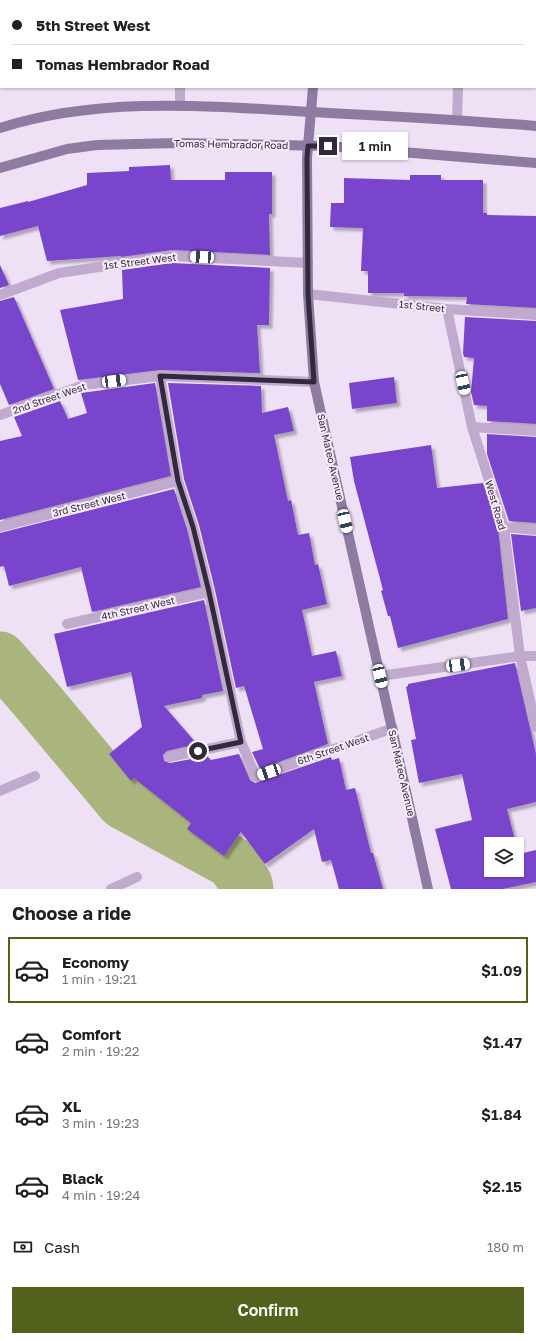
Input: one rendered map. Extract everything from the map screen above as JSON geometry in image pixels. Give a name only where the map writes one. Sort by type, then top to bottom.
[{"type":"street","points":[[180,88],[180,106]]},
{"type":"street","name":"San Mateo Avenue","points":[[313,88],[308,146],[308,294],[314,382],[428,889]]},
{"type":"street","points":[[457,120],[458,88]]},
{"type":"street","points":[[0,128],[19,122],[91,109],[180,106],[457,120],[536,126]]},
{"type":"street","name":"Tomas Hembrador Road","points":[[0,168],[66,149],[97,145],[176,143],[328,146],[536,163]]},
{"type":"street","name":"1st Street West","points":[[0,295],[59,272],[172,256],[308,263]]},
{"type":"street","name":"1st Street","points":[[308,294],[536,315]]},
{"type":"street","name":"West Road","points":[[447,308],[472,427],[504,527],[520,656],[536,728]]},
{"type":"street","name":"2nd Street West","points":[[0,415],[84,385],[160,376],[314,382]]},
{"type":"street","name":"6th Street West","points":[[160,376],[178,481],[193,527],[209,592],[241,742],[256,777],[393,728]]},
{"type":"street","points":[[472,427],[536,431]]},
{"type":"street","name":"3rd Street West","points":[[0,527],[178,481]]},
{"type":"street","points":[[504,527],[536,530]]},
{"type":"street","name":"4th Street West","points":[[66,624],[209,592]]},
{"type":"street","points":[[380,676],[520,656],[536,656]]},
{"type":"street","points":[[169,757],[241,742]]},
{"type":"street","points":[[0,791],[35,776]]},
{"type":"street","points":[[111,889],[137,877]]},
{"type":"building","points":[[170,165],[171,180],[225,180],[225,172],[272,172],[272,214],[269,214],[270,255],[172,250],[121,257],[47,261],[38,226],[0,236],[0,208],[28,202],[87,185],[87,173],[129,171],[129,167]]},
{"type":"building","points":[[410,175],[441,175],[441,180],[483,180],[483,213],[487,213],[487,215],[536,216],[536,308],[466,304],[467,297],[404,296],[404,293],[368,293],[368,271],[361,271],[363,228],[330,227],[331,203],[344,203],[344,178],[410,180]]},
{"type":"building","points":[[172,263],[270,268],[269,325],[257,325],[260,373],[160,370],[78,380],[60,310],[123,299],[122,270]]},
{"type":"building","points":[[0,265],[9,285],[0,288]]},
{"type":"building","points":[[14,297],[54,389],[9,405],[0,384],[0,301]]},
{"type":"building","points":[[465,317],[536,321],[536,424],[487,421],[487,406],[474,405],[471,392],[474,358],[464,357],[463,353]]},
{"type":"building","points":[[394,377],[397,403],[352,409],[349,383]]},
{"type":"building","points":[[155,383],[171,476],[0,520],[0,441],[22,436],[14,417],[60,401],[68,419],[87,413],[81,393]]},
{"type":"building","points":[[168,383],[261,386],[262,413],[288,407],[294,431],[274,435],[288,501],[291,500],[298,535],[309,533],[315,565],[318,564],[327,604],[302,610],[312,656],[336,651],[342,676],[314,682],[328,744],[260,769],[252,752],[263,749],[244,686],[236,688],[215,590],[199,525],[184,479]]},
{"type":"building","points":[[487,434],[536,437],[536,523],[509,521],[487,454]]},
{"type":"building","points":[[431,445],[437,488],[483,483],[498,528],[508,619],[398,648],[390,616],[388,616],[381,591],[383,590],[354,481],[350,457]]},
{"type":"building","points":[[174,489],[187,529],[201,587],[92,612],[81,567],[9,586],[4,566],[0,567],[0,533]]},
{"type":"building","points":[[511,534],[536,536],[536,608],[521,611]]},
{"type":"building","points":[[204,600],[223,691],[202,695],[202,698],[164,706],[197,744],[167,751],[163,755],[164,761],[170,763],[207,756],[211,760],[239,754],[250,780],[255,783],[331,757],[332,760],[339,758],[346,790],[355,788],[371,853],[373,853],[383,889],[339,889],[331,860],[322,862],[314,829],[265,864],[241,832],[224,856],[187,829],[191,823],[134,778],[131,781],[109,754],[142,727],[131,672],[67,687],[54,634]]},
{"type":"building","points":[[515,663],[536,754],[536,802],[507,809],[514,837],[484,837],[484,877],[524,877],[524,853],[536,850],[536,882],[503,889],[451,889],[435,829],[472,820],[462,774],[419,783],[411,740],[416,739],[406,687],[408,684]]},
{"type":"waterway","points":[[0,658],[123,803],[233,863],[246,884],[247,889]]},
{"type":"route","points":[[198,751],[241,742],[209,592],[193,527],[178,481],[160,376],[314,382],[308,294],[307,158],[308,146],[328,146]]}]
